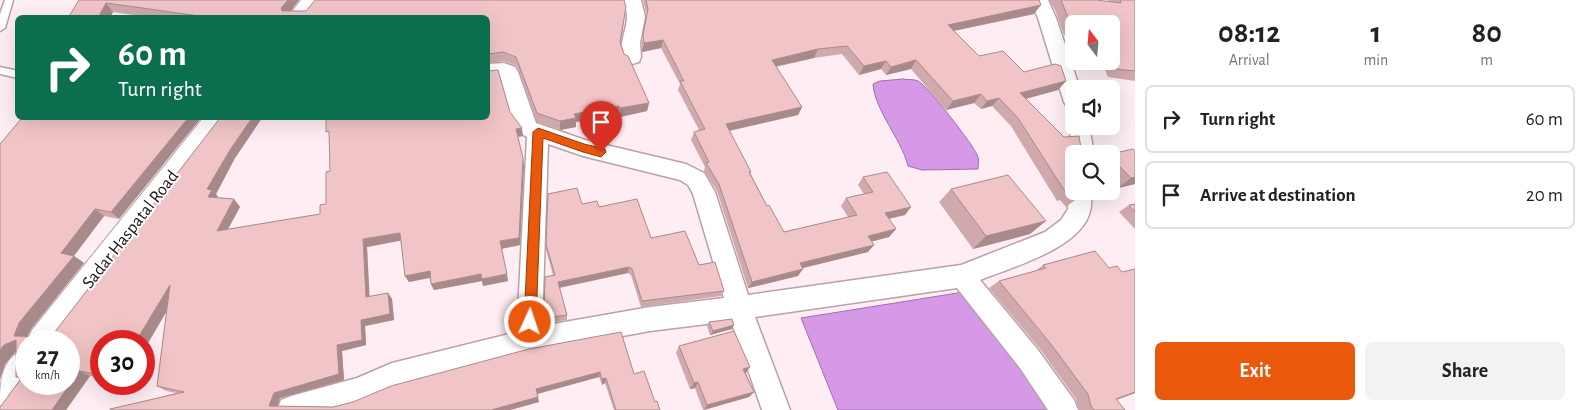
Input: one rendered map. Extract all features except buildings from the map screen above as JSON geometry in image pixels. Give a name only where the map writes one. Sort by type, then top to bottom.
[{"type":"street","points":[[300,15],[312,0]]},
{"type":"street","points":[[632,0],[636,17],[631,42],[632,57]]},
{"type":"street","points":[[1039,0],[1047,18],[1067,80]]},
{"type":"street","points":[[490,71],[504,70],[508,72],[525,124],[529,129],[583,148],[674,169],[696,179],[704,192],[739,308],[776,410]]},
{"type":"street","name":"Sadar Haspatal Road","points":[[52,330],[215,120]]},
{"type":"street","points":[[529,341],[538,132]]},
{"type":"street","points":[[291,410],[357,391],[392,376],[529,341],[650,319],[962,276],[1053,239],[1069,228],[1079,211],[1080,200]]},
{"type":"street","points":[[962,276],[1028,359],[1064,410]]},
{"type":"street","points":[[0,398],[15,378]]},
{"type":"lane","points":[[0,28],[9,0]]},
{"type":"lane","points":[[0,70],[15,75]]},
{"type":"shaded area","points":[[903,79],[918,81],[940,104],[975,151],[978,158],[978,169],[922,170],[908,166],[900,145],[878,104],[873,84],[880,81]]},
{"type":"shaded area","points":[[970,291],[1053,410],[838,410],[801,318]]},
{"type":"route","points":[[530,322],[538,132],[583,148],[601,152]]}]
